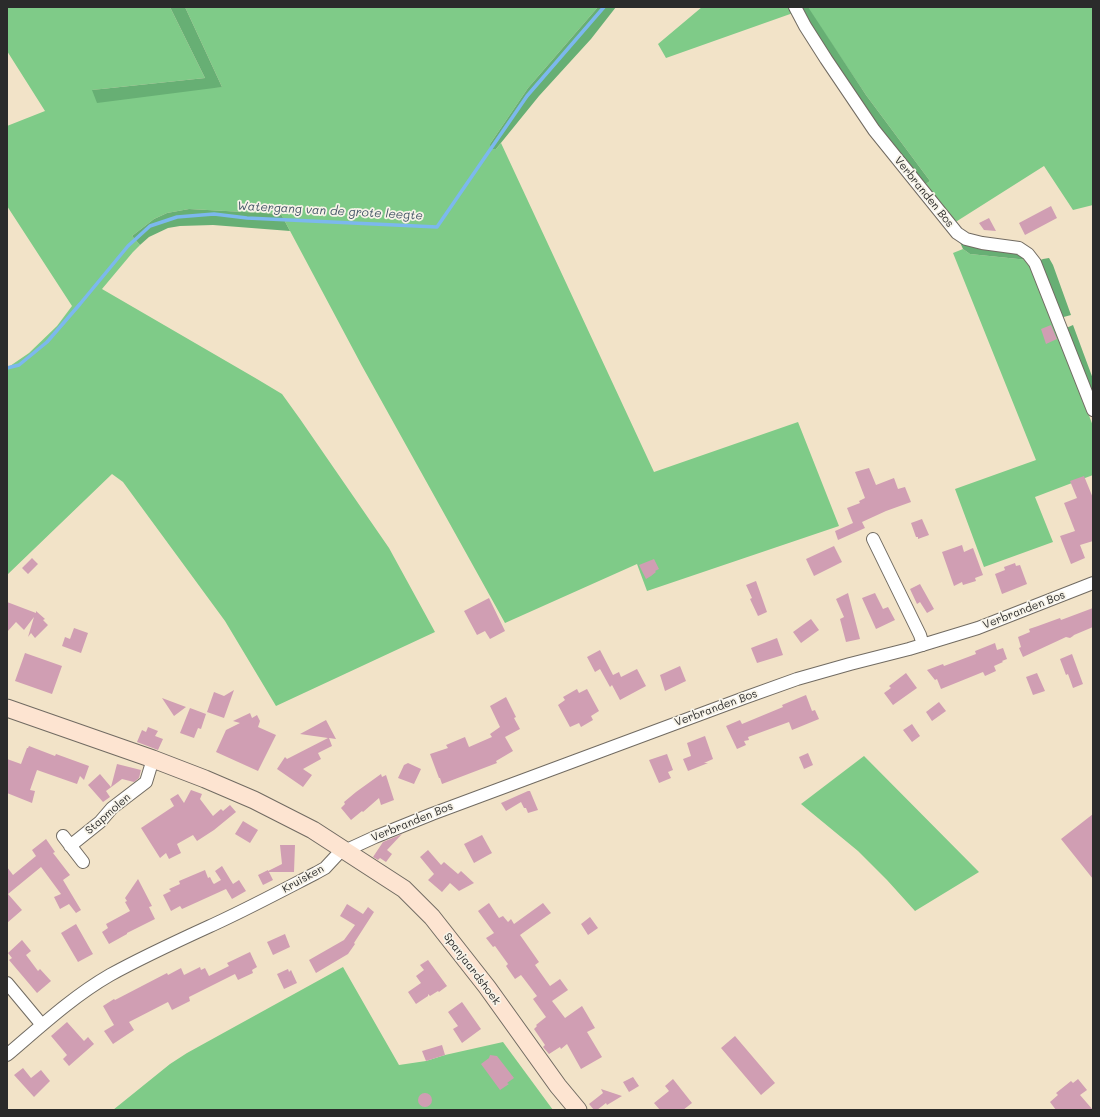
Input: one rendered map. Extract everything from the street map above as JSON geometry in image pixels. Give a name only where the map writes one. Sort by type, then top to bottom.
[{"type":"street","name":"Verbranden Bos","points":[[795,7],[826,59],[874,130],[957,233],[966,239],[982,243],[1019,248],[1028,254],[1035,263],[1093,410]]},
{"type":"street","points":[[873,539],[920,635],[923,645]]},
{"type":"street","name":"Verbranden Bos","points":[[344,851],[432,814],[744,698],[850,664],[923,645],[978,628],[1093,583]]},
{"type":"street","points":[[7,708],[153,759],[205,779],[254,800],[313,830],[344,851]]},
{"type":"street","name":"Stapmolen","points":[[70,846],[100,822],[112,808],[146,782],[153,759]]},
{"type":"street","points":[[63,836],[83,862]]},
{"type":"street","name":"Kruisken","points":[[7,1055],[78,996],[108,976],[243,911],[316,873],[325,868],[338,854],[344,851]]},
{"type":"street","name":"Spanjaardshoek","points":[[344,851],[404,889],[432,917],[487,987],[558,1086],[578,1110]]},
{"type":"street","points":[[7,983],[42,1025]]},
{"type":"green space","points":[[7,7],[170,7],[205,78],[92,90],[222,87],[185,7],[598,7],[528,88],[490,144],[496,149],[501,143],[654,472],[798,422],[839,526],[647,591],[637,564],[505,623],[362,366],[281,214],[189,209],[167,213],[154,219],[132,236],[140,245],[102,289],[282,394],[389,548],[435,632],[276,706],[225,621],[123,482],[112,474],[7,575],[7,366],[10,366],[29,353],[57,326],[72,306],[7,206],[7,126],[45,111],[7,51]]},
{"type":"green space","points":[[170,7],[185,7],[222,87],[97,103],[92,90],[205,78]]},
{"type":"green space","points":[[598,7],[616,7],[591,39],[539,96],[496,149],[491,149],[490,144],[528,88]]},
{"type":"green space","points":[[702,7],[790,7],[793,13],[666,58],[658,44]]},
{"type":"green space","points":[[799,7],[808,7],[866,95],[930,181],[923,186],[875,126]]},
{"type":"green space","points":[[807,7],[1093,7],[1093,205],[1073,210],[1044,166],[954,223],[923,186],[930,181],[866,95]]},
{"type":"green space","points":[[189,209],[281,214],[290,231],[213,225],[180,226],[168,228],[149,237],[140,245],[132,236],[154,219],[167,213]]},
{"type":"green space","points":[[958,238],[1018,250],[1028,260],[970,254],[963,249]]},
{"type":"green space","points":[[963,249],[970,254],[1028,260],[1033,268],[1093,426],[1093,475],[1035,497],[1053,542],[984,567],[955,489],[1036,460],[953,253]]},
{"type":"green space","points":[[1049,258],[1053,265],[1071,315],[1060,318],[1038,261]]},
{"type":"green space","points":[[1073,325],[1093,379],[1093,402],[1064,329]]},
{"type":"green space","points":[[864,756],[979,872],[915,911],[858,851],[801,804]]},
{"type":"green space","points":[[343,967],[399,1065],[426,1061],[445,1055],[503,1042],[553,1110],[113,1110],[170,1064],[187,1053]]},
{"type":"building","points":[[1051,206],[1057,218],[1025,235],[1019,223]]},
{"type":"building","points":[[989,218],[996,231],[984,230],[979,223]]},
{"type":"building","points":[[1051,325],[1057,339],[1046,344],[1041,329]]},
{"type":"building","points":[[869,468],[876,485],[894,478],[898,489],[905,487],[911,502],[862,522],[865,528],[838,540],[835,531],[853,523],[847,508],[860,503],[859,501],[865,498],[855,472]]},
{"type":"building","points":[[1084,476],[1093,498],[1093,541],[1080,545],[1085,558],[1071,564],[1060,536],[1075,531],[1064,503],[1077,498],[1070,481]]},
{"type":"building","points":[[922,519],[929,535],[918,539],[911,523]]},
{"type":"building","points":[[962,545],[964,552],[973,548],[983,575],[975,578],[976,581],[963,585],[962,582],[954,586],[942,552]]},
{"type":"building","points":[[834,546],[842,562],[814,576],[806,559]]},
{"type":"building","points":[[32,558],[38,564],[28,574],[22,568]]},
{"type":"building","points":[[654,559],[659,569],[646,579],[639,565]]},
{"type":"building","points":[[1015,563],[1016,566],[1020,565],[1027,584],[1002,594],[995,574],[1005,570],[1004,567]]},
{"type":"building","points":[[756,581],[767,612],[758,616],[750,599],[752,598],[746,585]]},
{"type":"building","points":[[920,584],[934,609],[927,613],[920,602],[917,604],[910,589]]},
{"type":"building","points":[[848,593],[860,639],[846,642],[840,619],[844,617],[836,599]]},
{"type":"building","points":[[875,593],[883,609],[888,607],[895,620],[876,629],[862,598]]},
{"type":"building","points":[[489,598],[505,631],[490,639],[485,631],[477,635],[464,611]]},
{"type":"building","points":[[7,602],[36,613],[36,611],[45,619],[43,620],[48,625],[35,638],[31,633],[28,637],[34,617],[24,630],[16,622],[7,632]]},
{"type":"building","points":[[1093,608],[1093,627],[1070,638],[1066,637],[1023,657],[1019,648],[1021,647],[1018,637],[1030,632],[1029,629],[1060,618],[1061,620]]},
{"type":"building","points":[[811,619],[819,630],[801,643],[793,632]]},
{"type":"building","points":[[74,628],[88,633],[81,653],[62,646],[65,637],[70,639]]},
{"type":"building","points":[[777,638],[783,655],[757,663],[751,648]]},
{"type":"building","points":[[995,643],[997,650],[1003,648],[1007,659],[994,666],[996,671],[985,676],[983,672],[941,689],[937,679],[935,680],[927,670],[943,664],[944,666],[976,654],[975,651]]},
{"type":"building","points":[[600,650],[613,675],[619,672],[621,677],[637,669],[646,686],[620,700],[612,685],[610,687],[600,669],[595,672],[587,657]]},
{"type":"building","points":[[25,653],[62,666],[52,694],[15,681]]},
{"type":"building","points":[[1072,654],[1083,684],[1073,688],[1060,659]]},
{"type":"building","points":[[680,666],[686,681],[665,691],[660,675]]},
{"type":"building","points":[[906,673],[917,688],[893,705],[884,693],[891,688],[889,686]]},
{"type":"building","points":[[1037,673],[1045,691],[1033,695],[1026,677]]},
{"type":"building","points":[[577,689],[579,693],[587,689],[599,711],[591,716],[593,720],[581,727],[579,723],[570,727],[558,705],[565,700],[563,697]]},
{"type":"building","points":[[234,690],[224,718],[207,712],[214,692],[224,696]]},
{"type":"building","points":[[806,695],[812,711],[815,710],[819,719],[792,730],[789,722],[748,737],[749,740],[744,741],[746,745],[737,749],[726,726],[740,720],[742,724],[783,707],[782,705]]},
{"type":"building","points":[[506,697],[520,729],[505,737],[513,751],[496,761],[497,763],[442,784],[430,754],[448,748],[446,745],[465,737],[469,747],[492,737],[490,734],[500,727],[490,706]]},
{"type":"building","points":[[162,698],[186,707],[174,716]]},
{"type":"building","points":[[939,702],[946,711],[932,721],[926,712]]},
{"type":"building","points":[[190,708],[206,714],[201,729],[198,728],[194,738],[180,733]]},
{"type":"building","points":[[250,713],[252,718],[257,715],[260,721],[258,727],[276,735],[258,771],[216,752],[226,730],[240,723],[233,721]]},
{"type":"building","points":[[326,720],[336,739],[329,738],[332,746],[318,753],[321,759],[303,769],[312,775],[303,787],[277,769],[285,757],[287,759],[328,738],[300,734]]},
{"type":"building","points":[[912,724],[920,736],[912,742],[903,730]]},
{"type":"building","points":[[148,727],[158,731],[155,736],[163,739],[158,750],[137,742],[142,730],[146,732]]},
{"type":"building","points":[[705,736],[713,759],[704,763],[708,763],[688,771],[683,759],[691,756],[687,743]]},
{"type":"building","points":[[29,746],[55,756],[56,754],[89,766],[84,780],[80,776],[77,784],[37,770],[30,790],[35,791],[32,803],[7,793],[7,759],[21,764]]},
{"type":"building","points":[[808,753],[813,765],[804,769],[799,757]]},
{"type":"building","points":[[667,754],[673,770],[668,772],[671,778],[659,783],[649,760]]},
{"type":"building","points":[[408,763],[421,769],[414,784],[398,778],[404,765]]},
{"type":"building","points":[[117,764],[141,770],[139,778],[134,782],[122,779],[106,791],[110,797],[103,802],[88,785],[100,774],[111,787]]},
{"type":"building","points":[[381,774],[382,777],[386,775],[394,800],[381,805],[379,798],[351,820],[341,808],[345,804],[344,802]]},
{"type":"building","points":[[191,790],[202,794],[200,799],[213,816],[221,809],[223,811],[230,805],[236,812],[214,830],[197,841],[193,835],[177,844],[181,853],[169,859],[166,853],[160,858],[141,828],[174,806],[170,799],[178,794],[184,803]]},
{"type":"building","points":[[530,791],[538,810],[528,813],[521,802],[506,811],[501,803]]},
{"type":"building","points":[[1093,814],[1093,879],[1061,839]]},
{"type":"building","points":[[243,821],[258,830],[250,843],[235,834]]},
{"type":"building","points":[[402,834],[387,850],[392,854],[386,862],[380,858],[378,860],[373,857],[383,842]]},
{"type":"building","points":[[482,835],[492,853],[474,863],[464,844]]},
{"type":"building","points":[[46,839],[55,852],[53,853],[70,875],[63,880],[81,910],[76,913],[69,904],[60,909],[54,897],[61,894],[41,867],[8,894],[22,910],[7,923],[7,867],[13,875],[36,856],[32,850]]},
{"type":"building","points":[[280,845],[295,845],[294,872],[269,872],[273,880],[263,885],[258,875],[282,864]]},
{"type":"building","points":[[428,850],[441,865],[444,862],[458,874],[461,871],[474,883],[459,891],[450,883],[442,892],[428,880],[434,874],[420,857]]},
{"type":"building","points":[[222,866],[233,884],[239,880],[246,891],[232,899],[226,889],[182,909],[180,906],[171,911],[163,895],[171,891],[169,889],[180,884],[179,881],[205,870],[208,878],[210,877],[214,884],[221,880],[215,871]]},
{"type":"building","points":[[138,879],[152,906],[149,907],[155,919],[109,944],[102,932],[108,928],[106,924],[130,911],[125,902],[127,901],[125,898]]},
{"type":"building","points":[[489,903],[499,918],[503,916],[508,922],[511,919],[514,924],[543,903],[551,913],[520,935],[539,962],[535,965],[550,986],[560,979],[568,990],[552,1001],[565,1018],[582,1006],[595,1028],[587,1032],[602,1057],[581,1069],[567,1044],[561,1049],[560,1047],[549,1054],[543,1047],[545,1045],[534,1029],[537,1026],[536,1025],[546,1017],[533,999],[537,996],[521,975],[515,979],[506,966],[508,964],[495,946],[493,947],[486,938],[494,933],[478,911]]},
{"type":"building","points":[[347,904],[363,914],[368,907],[374,912],[348,954],[316,973],[309,960],[344,940],[355,925],[340,916]]},
{"type":"building","points":[[590,917],[598,928],[588,935],[581,924]]},
{"type":"building","points":[[76,924],[93,954],[78,962],[61,933]]},
{"type":"building","points":[[285,934],[290,947],[273,955],[267,942]]},
{"type":"building","points":[[22,940],[31,951],[26,955],[38,971],[40,969],[51,981],[37,993],[9,960],[12,958],[8,953]]},
{"type":"building","points":[[250,952],[257,967],[252,970],[253,973],[238,980],[235,974],[189,997],[190,1001],[172,1010],[168,1002],[129,1022],[134,1030],[113,1044],[104,1031],[114,1025],[103,1006],[114,999],[115,1000],[167,973],[168,975],[181,968],[184,975],[200,967],[201,970],[205,968],[209,976],[229,966],[227,963]]},
{"type":"building","points":[[428,960],[447,986],[430,996],[428,994],[428,996],[416,1004],[408,992],[421,983],[416,976],[424,970],[420,965]]},
{"type":"building","points":[[288,969],[289,972],[291,970],[297,983],[284,989],[277,974]]},
{"type":"building","points":[[462,1002],[481,1029],[462,1043],[453,1029],[458,1026],[448,1012]]},
{"type":"building","points":[[67,1022],[84,1041],[88,1037],[94,1044],[69,1066],[63,1059],[67,1055],[51,1036]]},
{"type":"building","points":[[735,1036],[775,1083],[761,1095],[721,1048]]},
{"type":"building","points":[[442,1045],[445,1055],[426,1061],[422,1051]]},
{"type":"building","points":[[490,1055],[497,1056],[514,1078],[507,1083],[509,1084],[500,1090],[481,1064],[489,1058]]},
{"type":"building","points":[[23,1068],[31,1078],[41,1070],[50,1081],[34,1097],[14,1075]]},
{"type":"building","points":[[633,1077],[639,1086],[629,1092],[623,1082]]},
{"type":"building","points":[[673,1079],[692,1103],[683,1110],[660,1110],[654,1103],[669,1091],[665,1086]]},
{"type":"building","points":[[1078,1079],[1087,1090],[1080,1095],[1093,1110],[1056,1110],[1050,1102],[1058,1095],[1056,1093],[1071,1081],[1073,1083]]},
{"type":"building","points":[[601,1089],[622,1096],[607,1105],[606,1103],[597,1110],[594,1110],[589,1104],[603,1093]]},
{"type":"building","points":[[425,1093],[430,1095],[432,1100],[430,1105],[425,1107],[420,1105],[418,1100],[420,1095]]},
{"type":"waterway","name":"Watergang van de grote leegte","points":[[7,368],[19,365],[47,342],[128,246],[150,226],[177,217],[214,214],[247,218],[437,227],[527,96],[604,7]]}]
